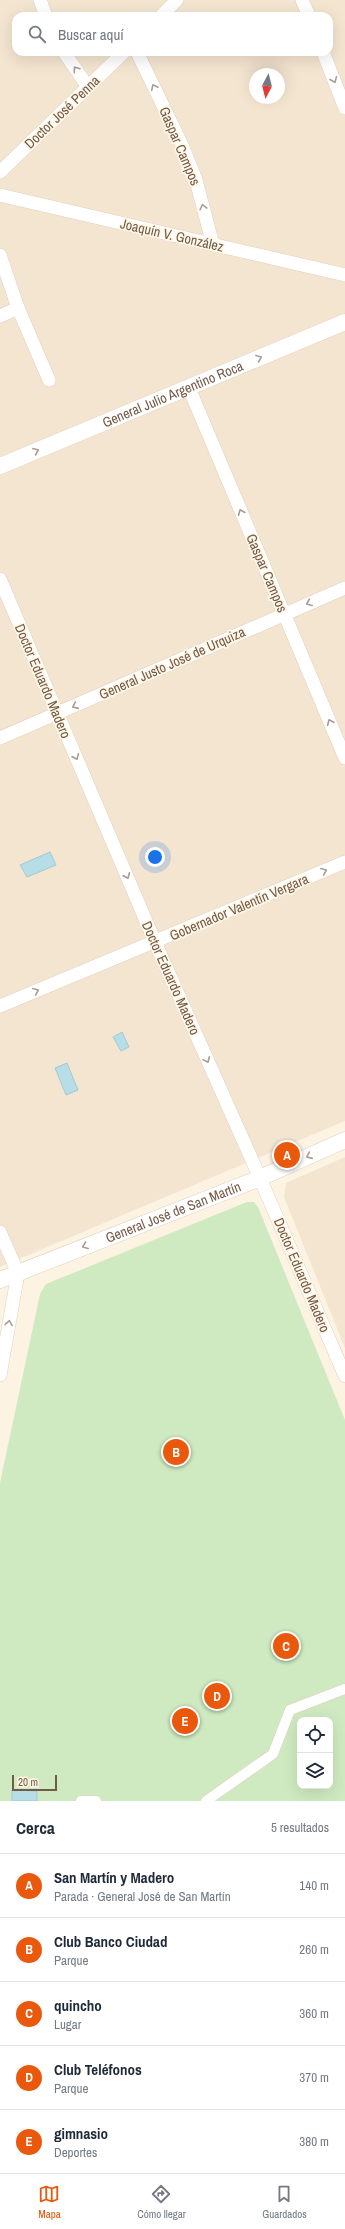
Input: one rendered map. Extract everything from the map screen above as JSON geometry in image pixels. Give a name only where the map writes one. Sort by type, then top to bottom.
[{"type":"street","points":[[40,0],[44,12]]},
{"type":"street","points":[[165,12],[178,0]]},
{"type":"street","points":[[302,0],[307,12]]},
{"type":"street","points":[[67,56],[88,87]]},
{"type":"street","name":"Doctor José Penna","points":[[0,172],[120,56]]},
{"type":"street","name":"Gaspar Campos","points":[[139,56],[182,145],[196,180],[213,245]]},
{"type":"street","points":[[325,56],[345,108]]},
{"type":"street","name":"Joaquín V. González","points":[[0,195],[345,275]]},
{"type":"street","points":[[0,255],[18,308],[49,380]]},
{"type":"street","points":[[0,316],[18,308]]},
{"type":"street","name":"General Julio Argentino Roca","points":[[0,466],[345,322]]},
{"type":"street","name":"Gaspar Campos","points":[[189,388],[345,758]]},
{"type":"street","name":"Doctor Eduardo Madero","points":[[0,579],[155,942],[260,1178],[345,1376]]},
{"type":"street","name":"General Justo José de Urquiza","points":[[0,738],[345,588]]},
{"type":"street","name":"Gobernador Valentín Vergara","points":[[0,1006],[345,862]]},
{"type":"street","name":"General José de San Martín","points":[[0,1280],[260,1178],[345,1140]]},
{"type":"street","points":[[0,1232],[18,1273],[0,1375]]},
{"type":"street","points":[[206,1801],[273,1754],[290,1710],[345,1689]]},
{"type":"street","points":[[81,1801],[96,1801]]},
{"type":"shaded area","points":[[0,0],[345,0],[345,1121],[0,1267]]},
{"type":"shaded area","points":[[345,1157],[345,1348],[284,1197],[286,1183]]},
{"type":"green space","points":[[247,1202],[254,1202],[258,1207],[345,1420],[345,1801],[0,1801],[0,1483],[40,1294],[46,1284]]},
{"type":"water","points":[[50,852],[56,865],[27,877],[20,865]]},
{"type":"water","points":[[122,1032],[129,1047],[121,1051],[113,1037]]},
{"type":"water","points":[[67,1063],[78,1090],[66,1095],[55,1068]]},
{"type":"water","points":[[12,1790],[37,1791],[37,1801],[12,1801]]},
{"type":"place","name":"San Martín y Madero","points":[[287,1155]]},
{"type":"place","name":"Club Banco Ciudad","points":[[176,1452]]},
{"type":"place","name":"quincho","points":[[286,1646]]},
{"type":"place","name":"Club Teléfonos","points":[[217,1696]]},
{"type":"place","name":"gimnasio","points":[[185,1721]]}]
